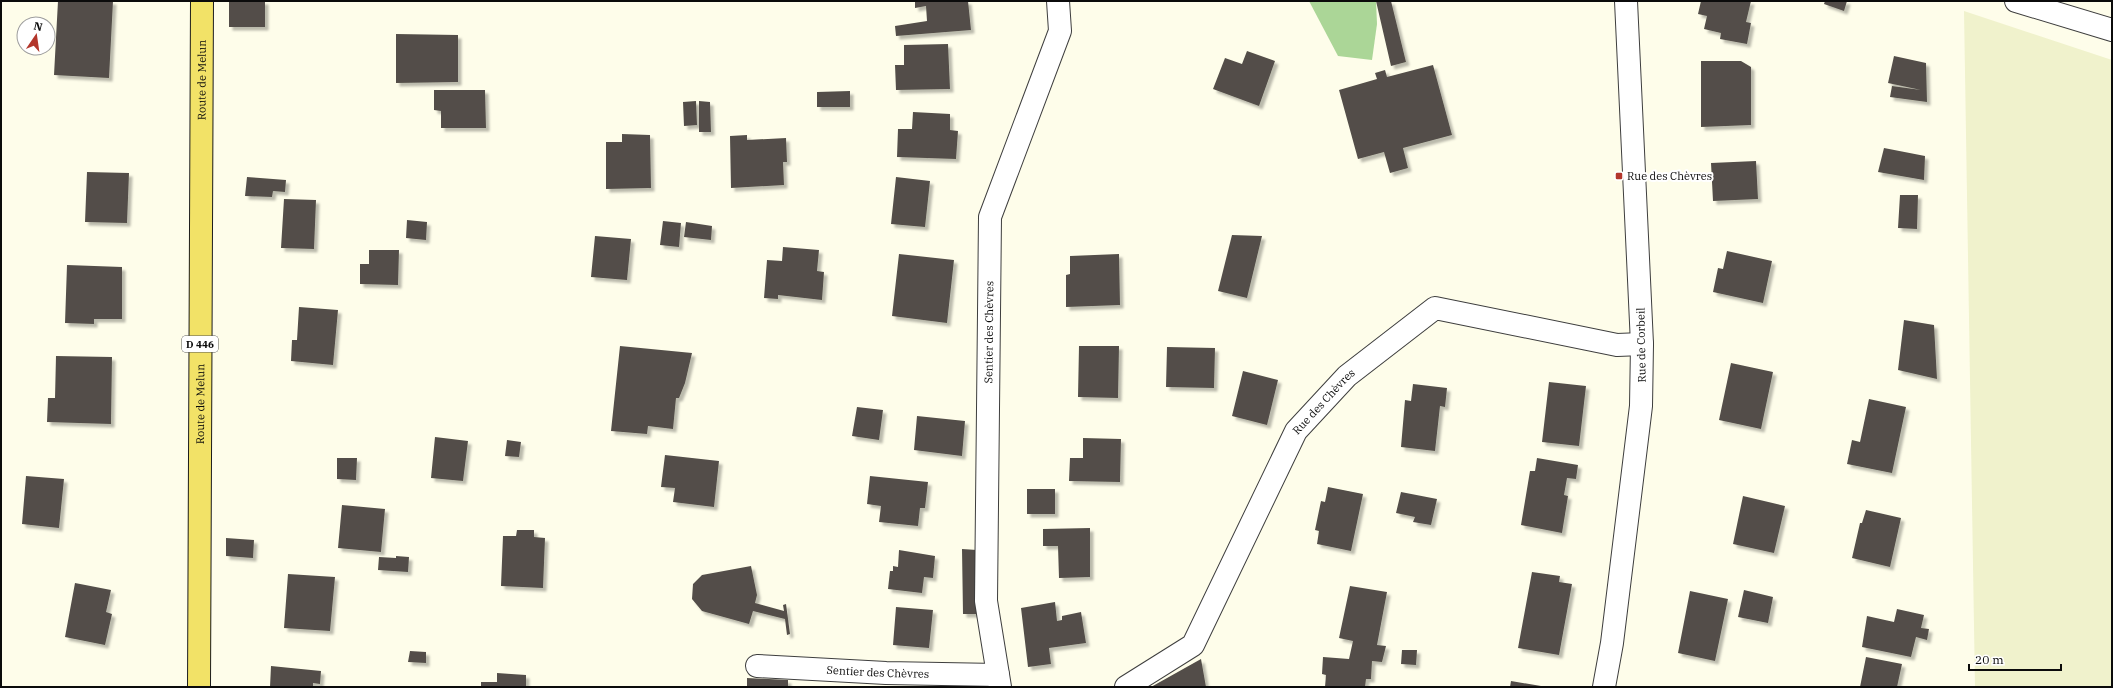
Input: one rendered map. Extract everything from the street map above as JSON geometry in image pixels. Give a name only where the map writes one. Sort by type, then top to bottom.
[{"type":"main road","name":"Route de Melun","points":[[199,687],[202,1]]},
{"type":"street","name":"Sentier des Chèvres","points":[[757,666],[999,681],[986,602],[990,217],[1060,31],[1058,1]]},
{"type":"street","name":"Rue de Corbeil","points":[[1604,687],[1612,643],[1641,406],[1642,344],[1626,1]]},
{"type":"street","points":[[2016,1],[2066,9],[2112,30]]},
{"type":"street","name":"Rue des Chèvres","points":[[1126,687],[1193,644],[1296,431],[1347,376],[1435,308],[1617,345],[1642,344]]},
{"type":"green space","points":[[1309,1],[1376,1],[1377,24],[1372,60],[1338,56]]},
{"type":"green space","points":[[1964,11],[2112,60],[2112,687],[1975,687]]},
{"type":"building","points":[[58,1],[113,1],[109,78],[54,75]]},
{"type":"building","points":[[229,1],[265,1],[265,27],[229,27]]},
{"type":"building","points":[[915,1],[968,1],[971,30],[896,36],[895,26],[927,21],[926,6],[915,8]]},
{"type":"building","points":[[1376,1],[1391,1],[1406,62],[1391,66]]},
{"type":"building","points":[[1701,1],[1751,1],[1746,22],[1751,23],[1747,44],[1720,39],[1721,33],[1704,29],[1707,16],[1698,14]]},
{"type":"building","points":[[1825,1],[1847,1],[1844,11],[1824,4]]},
{"type":"building","points":[[396,34],[458,35],[458,82],[396,83]]},
{"type":"building","points":[[948,44],[950,89],[896,90],[895,65],[904,65],[904,45]]},
{"type":"building","points":[[1247,51],[1275,61],[1259,106],[1213,89],[1225,58],[1242,64]]},
{"type":"building","points":[[1894,56],[1926,63],[1927,102],[1890,97],[1892,86],[1921,90],[1888,83]]},
{"type":"building","points":[[1701,61],[1741,61],[1751,67],[1751,125],[1701,127]]},
{"type":"building","points":[[1433,65],[1452,135],[1403,148],[1408,168],[1390,173],[1384,152],[1358,159],[1339,90],[1377,79],[1375,73],[1385,70],[1387,77]]},
{"type":"building","points":[[434,90],[485,90],[486,128],[441,128],[441,111],[434,110]]},
{"type":"building","points":[[850,91],[850,107],[817,107],[817,92]]},
{"type":"building","points":[[696,101],[697,125],[684,126],[683,102]]},
{"type":"building","points":[[699,101],[710,102],[711,132],[699,132]]},
{"type":"building","points":[[913,112],[950,114],[950,130],[958,131],[956,159],[897,157],[898,129],[912,129]]},
{"type":"building","points":[[622,134],[650,135],[651,188],[606,189],[606,142],[622,142]]},
{"type":"building","points":[[747,135],[747,140],[786,138],[787,162],[783,162],[784,185],[731,188],[730,136]]},
{"type":"building","points":[[1884,148],[1925,156],[1924,180],[1878,172]]},
{"type":"building","points":[[1756,161],[1758,199],[1713,201],[1711,163]]},
{"type":"building","points":[[87,172],[129,173],[127,223],[85,222]]},
{"type":"building","points":[[247,177],[286,180],[285,192],[273,191],[272,197],[245,196]]},
{"type":"building","points":[[896,177],[930,181],[925,227],[891,224]]},
{"type":"building","points":[[1900,195],[1918,195],[1917,229],[1898,228]]},
{"type":"building","points":[[284,199],[316,200],[314,249],[281,248]]},
{"type":"building","points":[[407,220],[427,222],[426,240],[406,238]]},
{"type":"building","points":[[663,221],[681,223],[679,247],[660,245]]},
{"type":"building","points":[[686,222],[712,226],[711,240],[684,237]]},
{"type":"building","points":[[1232,235],[1262,236],[1247,298],[1218,291]]},
{"type":"building","points":[[595,236],[631,239],[627,280],[591,277]]},
{"type":"building","points":[[783,247],[819,250],[817,271],[824,272],[822,300],[778,295],[778,299],[764,298],[767,260],[782,261]]},
{"type":"building","points":[[369,250],[399,250],[398,285],[360,284],[360,264],[369,264]]},
{"type":"building","points":[[1727,251],[1772,261],[1763,303],[1713,292],[1718,268],[1723,269]]},
{"type":"building","points":[[899,254],[954,260],[947,323],[892,316]]},
{"type":"building","points":[[1119,254],[1120,305],[1066,307],[1066,275],[1070,274],[1070,256]]},
{"type":"building","points":[[67,265],[122,267],[122,319],[94,319],[94,324],[65,323]]},
{"type":"building","points":[[299,307],[338,310],[333,365],[291,361],[292,340],[297,340]]},
{"type":"building","points":[[1904,320],[1934,325],[1937,379],[1898,370]]},
{"type":"building","points":[[620,346],[692,353],[685,383],[679,398],[676,398],[673,429],[648,426],[647,434],[611,431]]},
{"type":"building","points":[[1079,346],[1119,346],[1118,398],[1078,397]]},
{"type":"building","points":[[1167,347],[1215,348],[1214,388],[1166,387]]},
{"type":"building","points":[[56,356],[112,357],[111,424],[47,422],[48,398],[55,398]]},
{"type":"building","points":[[1731,363],[1773,372],[1761,429],[1719,420]]},
{"type":"building","points":[[1243,371],[1278,380],[1267,425],[1232,416]]},
{"type":"building","points":[[1549,382],[1586,386],[1579,446],[1542,442]]},
{"type":"building","points":[[1413,384],[1447,388],[1445,407],[1440,406],[1435,451],[1401,447],[1405,400],[1411,401]]},
{"type":"building","points":[[1869,399],[1906,407],[1892,473],[1847,464],[1852,440],[1860,442]]},
{"type":"building","points":[[857,407],[883,410],[879,440],[852,436]]},
{"type":"building","points":[[917,416],[965,421],[962,456],[914,450]]},
{"type":"building","points":[[435,437],[468,441],[463,481],[431,478]]},
{"type":"building","points":[[1083,438],[1121,439],[1120,482],[1069,481],[1070,458],[1083,458]]},
{"type":"building","points":[[507,440],[521,442],[519,457],[505,456]]},
{"type":"building","points":[[665,455],[719,461],[714,507],[673,502],[675,488],[661,487]]},
{"type":"building","points":[[337,458],[357,458],[356,480],[337,479]]},
{"type":"building","points":[[1537,458],[1578,465],[1576,479],[1567,478],[1564,495],[1568,496],[1562,533],[1521,525],[1530,471],[1535,471]]},
{"type":"building","points":[[26,476],[64,479],[59,528],[22,524]]},
{"type":"building","points":[[870,476],[928,482],[925,508],[920,508],[918,526],[879,522],[881,506],[867,504]]},
{"type":"building","points":[[1328,487],[1363,494],[1351,551],[1317,544],[1319,531],[1315,530],[1321,501],[1325,502]]},
{"type":"building","points":[[1027,489],[1055,489],[1055,514],[1027,514]]},
{"type":"building","points":[[1401,492],[1437,499],[1431,525],[1413,522],[1415,517],[1396,513]]},
{"type":"building","points":[[1743,496],[1785,506],[1774,553],[1733,544]]},
{"type":"building","points":[[342,505],[385,509],[381,552],[338,548]]},
{"type":"building","points":[[1866,510],[1901,518],[1890,567],[1852,558],[1860,523],[1862,523]]},
{"type":"building","points":[[1090,528],[1090,577],[1059,578],[1058,546],[1043,546],[1043,529]]},
{"type":"building","points":[[517,530],[534,530],[534,537],[545,538],[543,588],[501,586],[503,536],[516,536]]},
{"type":"building","points":[[226,538],[254,540],[253,558],[226,556]]},
{"type":"building","points":[[962,549],[977,550],[978,614],[963,614]]},
{"type":"building","points":[[899,550],[935,556],[933,578],[924,577],[922,593],[888,589],[890,571],[893,571],[893,566],[898,567]]},
{"type":"building","points":[[396,556],[409,557],[408,572],[378,570],[379,557],[396,558]]},
{"type":"building","points":[[751,566],[757,595],[755,603],[784,611],[783,605],[786,604],[790,634],[787,635],[785,619],[753,611],[749,624],[702,611],[692,599],[693,584],[702,575]]},
{"type":"building","points":[[1532,572],[1560,576],[1559,582],[1572,584],[1559,655],[1518,648]]},
{"type":"building","points":[[288,574],[335,577],[330,631],[284,628]]},
{"type":"building","points":[[75,583],[111,590],[106,612],[112,614],[105,645],[65,637]]},
{"type":"building","points":[[1350,586],[1387,592],[1377,645],[1386,646],[1382,662],[1372,661],[1371,679],[1366,679],[1365,687],[1325,687],[1326,675],[1322,674],[1323,657],[1349,659],[1353,641],[1339,638]]},
{"type":"building","points":[[1744,590],[1773,597],[1768,623],[1738,617]]},
{"type":"building","points":[[1690,591],[1728,599],[1715,661],[1678,653]]},
{"type":"building","points":[[1055,602],[1057,621],[1062,620],[1062,616],[1081,612],[1086,643],[1049,648],[1051,664],[1028,667],[1021,608]]},
{"type":"building","points":[[896,607],[933,610],[929,648],[893,645]]},
{"type":"building","points":[[1897,609],[1924,615],[1921,628],[1929,629],[1927,640],[1916,637],[1911,657],[1862,647],[1867,616],[1894,622]]},
{"type":"building","points":[[1402,650],[1417,650],[1416,665],[1401,664]]},
{"type":"building","points":[[410,651],[426,652],[426,663],[408,662]]},
{"type":"building","points":[[1866,657],[1902,664],[1897,687],[1860,687]]},
{"type":"building","points":[[1201,659],[1206,687],[1151,687]]},
{"type":"building","points":[[271,666],[321,671],[320,684],[313,683],[313,687],[270,687]]},
{"type":"building","points":[[497,673],[526,675],[526,687],[481,687],[481,682],[497,682]]},
{"type":"building","points":[[747,678],[788,680],[788,687],[747,687]]},
{"type":"building","points":[[1511,681],[1541,686],[1541,687],[1510,687]]},
{"type":"place","name":"Rue des Chèvres","points":[[1619,176]]}]
